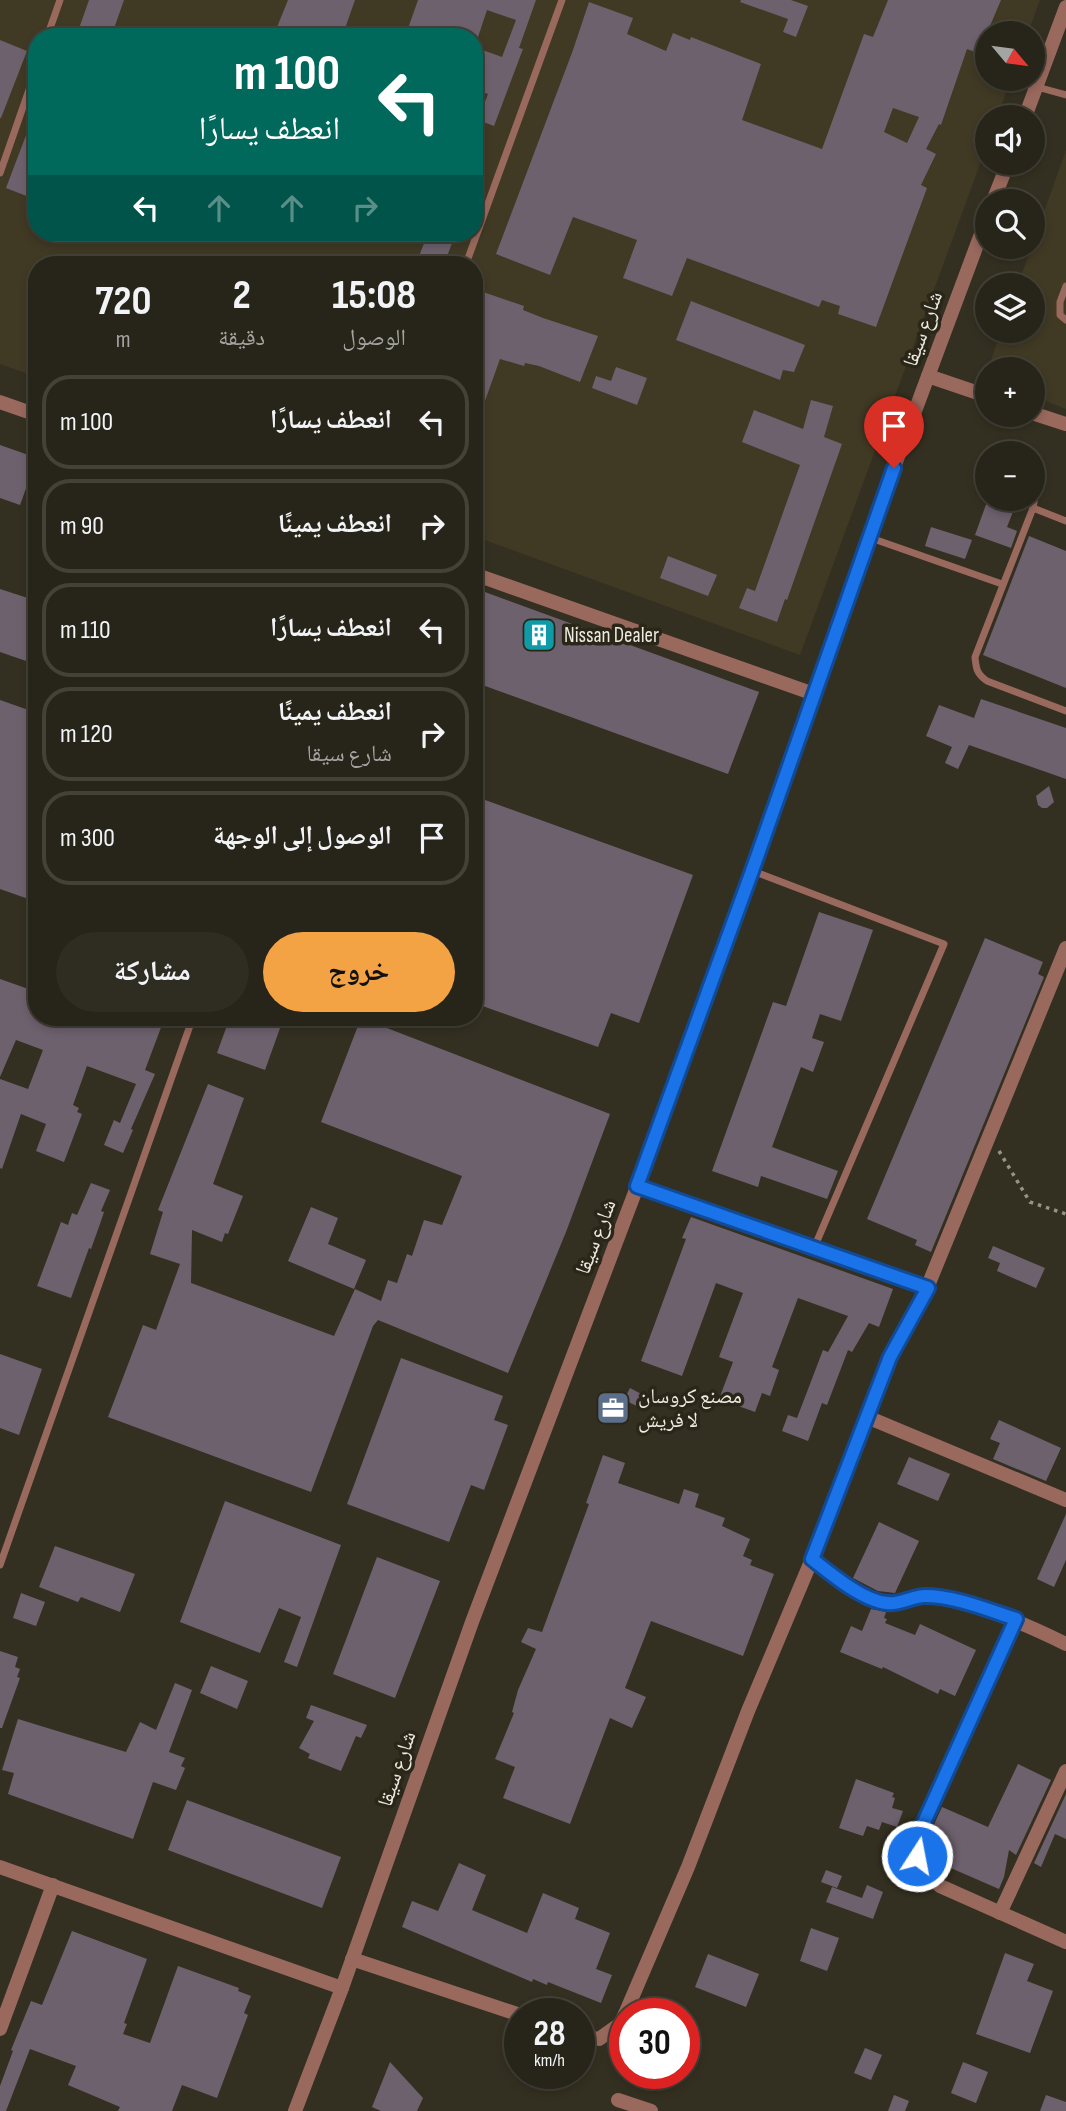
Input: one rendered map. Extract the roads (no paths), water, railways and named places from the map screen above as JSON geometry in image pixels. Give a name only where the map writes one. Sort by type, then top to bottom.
[{"type":"street","points":[[1045,63],[1066,7]]},
{"type":"street","name":"شارع سيقا","points":[[295,2111],[342,1988],[471,1622],[637,1186],[752,871],[868,537],[975,250]]},
{"type":"street","points":[[928,376],[975,393]]},
{"type":"street","points":[[0,402],[28,412]]},
{"type":"street","points":[[1045,418],[1066,425]]},
{"type":"street","points":[[483,577],[814,694]]},
{"type":"street","points":[[632,1998],[688,1867],[890,1357],[928,1288],[1066,948]]},
{"type":"street","points":[[637,1186],[928,1288]]},
{"type":"street","points":[[867,1417],[1066,1500]]},
{"type":"street","points":[[812,1559],[852,1590],[888,1604],[924,1596],[937,1598],[1016,1619],[1066,1644]]},
{"type":"street","points":[[1016,1619],[916,1840],[917,1856],[924,1870],[940,1886],[1066,1942]]},
{"type":"street","points":[[1000,1913],[1066,1770]]},
{"type":"street","points":[[0,1867],[342,1988]]},
{"type":"street","points":[[0,2029],[53,1885]]},
{"type":"street","points":[[352,1959],[504,2010]]},
{"type":"street","points":[[618,2100],[651,2111]]},
{"type":"lane","points":[[50,28],[60,0]]},
{"type":"lane","points":[[483,217],[562,0]]},
{"type":"lane","points":[[1045,89],[1066,95]]},
{"type":"lane","points":[[0,173],[28,93]]},
{"type":"lane","points":[[1066,286],[1060,302],[1060,315],[1066,320]]},
{"type":"lane","points":[[1032,511],[975,657],[976,669],[987,681],[1066,711]]},
{"type":"lane","points":[[1041,511],[1066,521]]},
{"type":"lane","points":[[868,537],[1002,584]]},
{"type":"lane","points":[[752,871],[944,944],[814,1248]]},
{"type":"lane","points":[[0,1565],[190,1026]]},
{"type":"place","name":"Nissan Dealer","points":[[539,635]]},
{"type":"place","name":"مصنع كروسان لا فريش","points":[[613,1408]]}]
